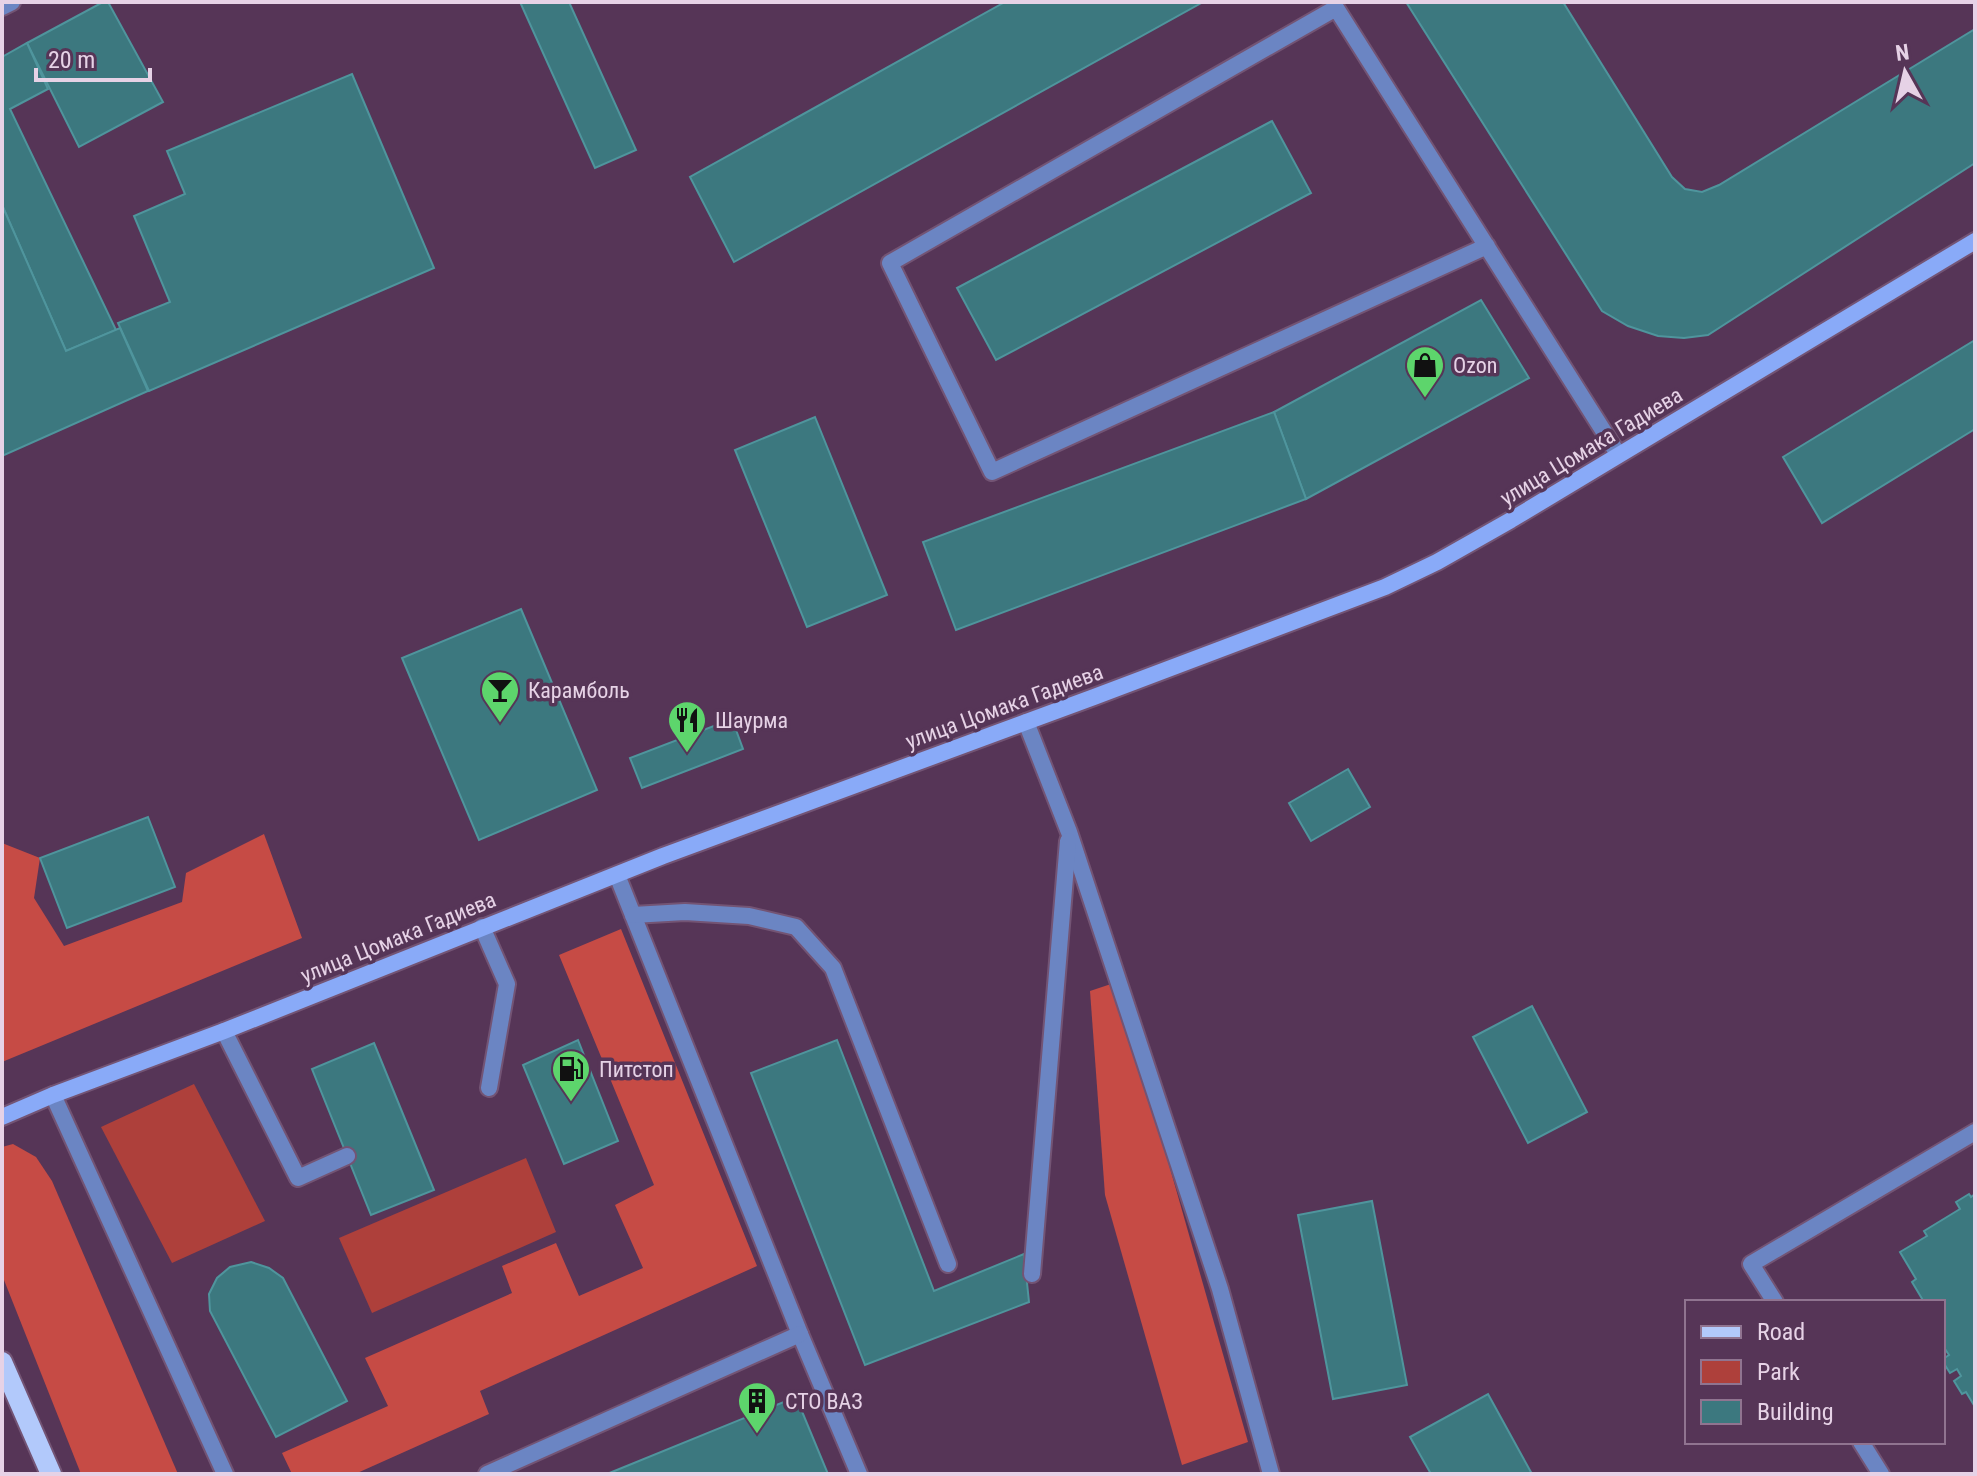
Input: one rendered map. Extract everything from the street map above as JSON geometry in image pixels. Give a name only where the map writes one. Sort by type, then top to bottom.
[{"type":"main road","name":"улица Цомака Гадиева","points":[[2,1117],[663,856],[1385,587],[1511,520],[1975,241]]},
{"type":"main road","points":[[2,1362],[51,1474]]},
{"type":"street","points":[[2,7],[12,2]]},
{"type":"street","points":[[1487,246],[992,472],[890,263],[1336,8],[1487,246],[1618,454]]},
{"type":"street","points":[[1026,722],[1069,832],[1220,1289],[1271,1474]]},
{"type":"street","points":[[1032,1274],[1069,832]]},
{"type":"street","points":[[617,875],[859,1474]]},
{"type":"street","points":[[633,915],[685,912],[749,916],[796,927],[812,944],[833,968],[948,1264]]},
{"type":"street","points":[[482,927],[507,984],[489,1088]]},
{"type":"street","points":[[224,1031],[298,1178],[347,1156]]},
{"type":"street","points":[[53,1095],[225,1474]]},
{"type":"street","points":[[1774,1300],[1751,1264],[1975,1132]]},
{"type":"street","points":[[487,1474],[800,1334]]},
{"type":"street","points":[[1862,1444],[1881,1474]]},
{"type":"green space","points":[[194,1084],[265,1221],[172,1263],[101,1127]]},
{"type":"green space","points":[[526,1158],[556,1232],[372,1313],[339,1238]]},
{"type":"shaded area","points":[[264,834],[302,938],[2,1062],[2,843],[40,858],[34,898],[64,946],[182,902],[186,873]]},
{"type":"shaded area","points":[[621,929],[757,1266],[480,1391],[489,1414],[355,1474],[292,1474],[282,1453],[388,1406],[365,1358],[512,1293],[502,1266],[556,1243],[579,1296],[643,1268],[615,1205],[654,1185],[559,955]]},
{"type":"shaded area","points":[[1117,982],[1248,1442],[1182,1465],[1105,1195],[1090,991]]},
{"type":"shaded area","points":[[13,1144],[36,1157],[52,1181],[178,1474],[81,1474],[2,1275],[2,1147]]},
{"type":"building","points":[[108,2],[163,102],[79,147],[27,43]]},
{"type":"building","points":[[520,2],[569,2],[636,150],[595,168]]},
{"type":"building","points":[[1005,2],[1203,2],[734,262],[690,177]]},
{"type":"building","points":[[1406,2],[1563,2],[1672,177],[1685,189],[1702,192],[1719,185],[1975,29],[1975,163],[1708,335],[1684,338],[1658,336],[1628,326],[1602,311]]},
{"type":"building","points":[[27,43],[48,89],[10,109],[116,330],[66,351],[2,205],[2,57]]},
{"type":"building","points":[[352,74],[434,268],[149,391],[118,323],[170,302],[134,216],[185,194],[167,151]]},
{"type":"building","points":[[1272,121],[1311,193],[996,360],[957,288]]},
{"type":"building","points":[[2,205],[66,351],[120,328],[148,391],[2,456]]},
{"type":"building","points":[[1481,300],[1529,378],[1306,499],[1274,412]]},
{"type":"building","points":[[1975,340],[1975,429],[1822,523],[1783,457]]},
{"type":"building","points":[[1274,412],[1306,499],[956,630],[923,542]]},
{"type":"building","points":[[815,417],[887,595],[807,627],[735,450]]},
{"type":"building","name":"Карамболь","points":[[521,609],[597,790],[479,840],[402,658]]},
{"type":"building","name":"Шаурма","points":[[732,719],[743,749],[642,788],[630,758]]},
{"type":"building","points":[[1348,769],[1370,807],[1311,841],[1289,803]]},
{"type":"building","points":[[148,817],[175,887],[67,928],[40,858]]},
{"type":"building","points":[[1532,1006],[1587,1112],[1528,1143],[1473,1037]]},
{"type":"building","name":"Питстоп","points":[[578,1040],[618,1141],[564,1164],[523,1065]]},
{"type":"building","points":[[837,1040],[934,1291],[1024,1254],[1029,1302],[865,1365],[751,1073]]},
{"type":"building","points":[[374,1043],[434,1190],[371,1215],[312,1069]]},
{"type":"building","points":[[1975,1194],[1975,1407],[1966,1392],[1962,1394],[1954,1381],[1961,1376],[1957,1369],[1950,1373],[1945,1365],[1945,1358],[1949,1355],[1945,1349],[1945,1300],[1923,1300],[1912,1282],[1916,1279],[1900,1252],[1927,1236],[1924,1231],[1960,1209],[1956,1202]]},
{"type":"building","points":[[1372,1201],[1407,1385],[1333,1399],[1298,1215]]},
{"type":"building","points":[[251,1262],[269,1268],[283,1278],[347,1401],[276,1437],[210,1311],[209,1294],[217,1278],[230,1267]]},
{"type":"building","points":[[1488,1394],[1532,1474],[1431,1474],[1410,1437]]},
{"type":"building","name":"СТО ВАЗ","points":[[796,1397],[828,1474],[607,1474]]},
{"type":"place","name":"Ozon","points":[[1425,399]]},
{"type":"place","name":"Карамболь","points":[[500,724]]},
{"type":"place","name":"Шаурма","points":[[687,754]]},
{"type":"place","name":"Питстоп","points":[[571,1103]]},
{"type":"place","name":"СТО ВАЗ","points":[[757,1435]]}]
